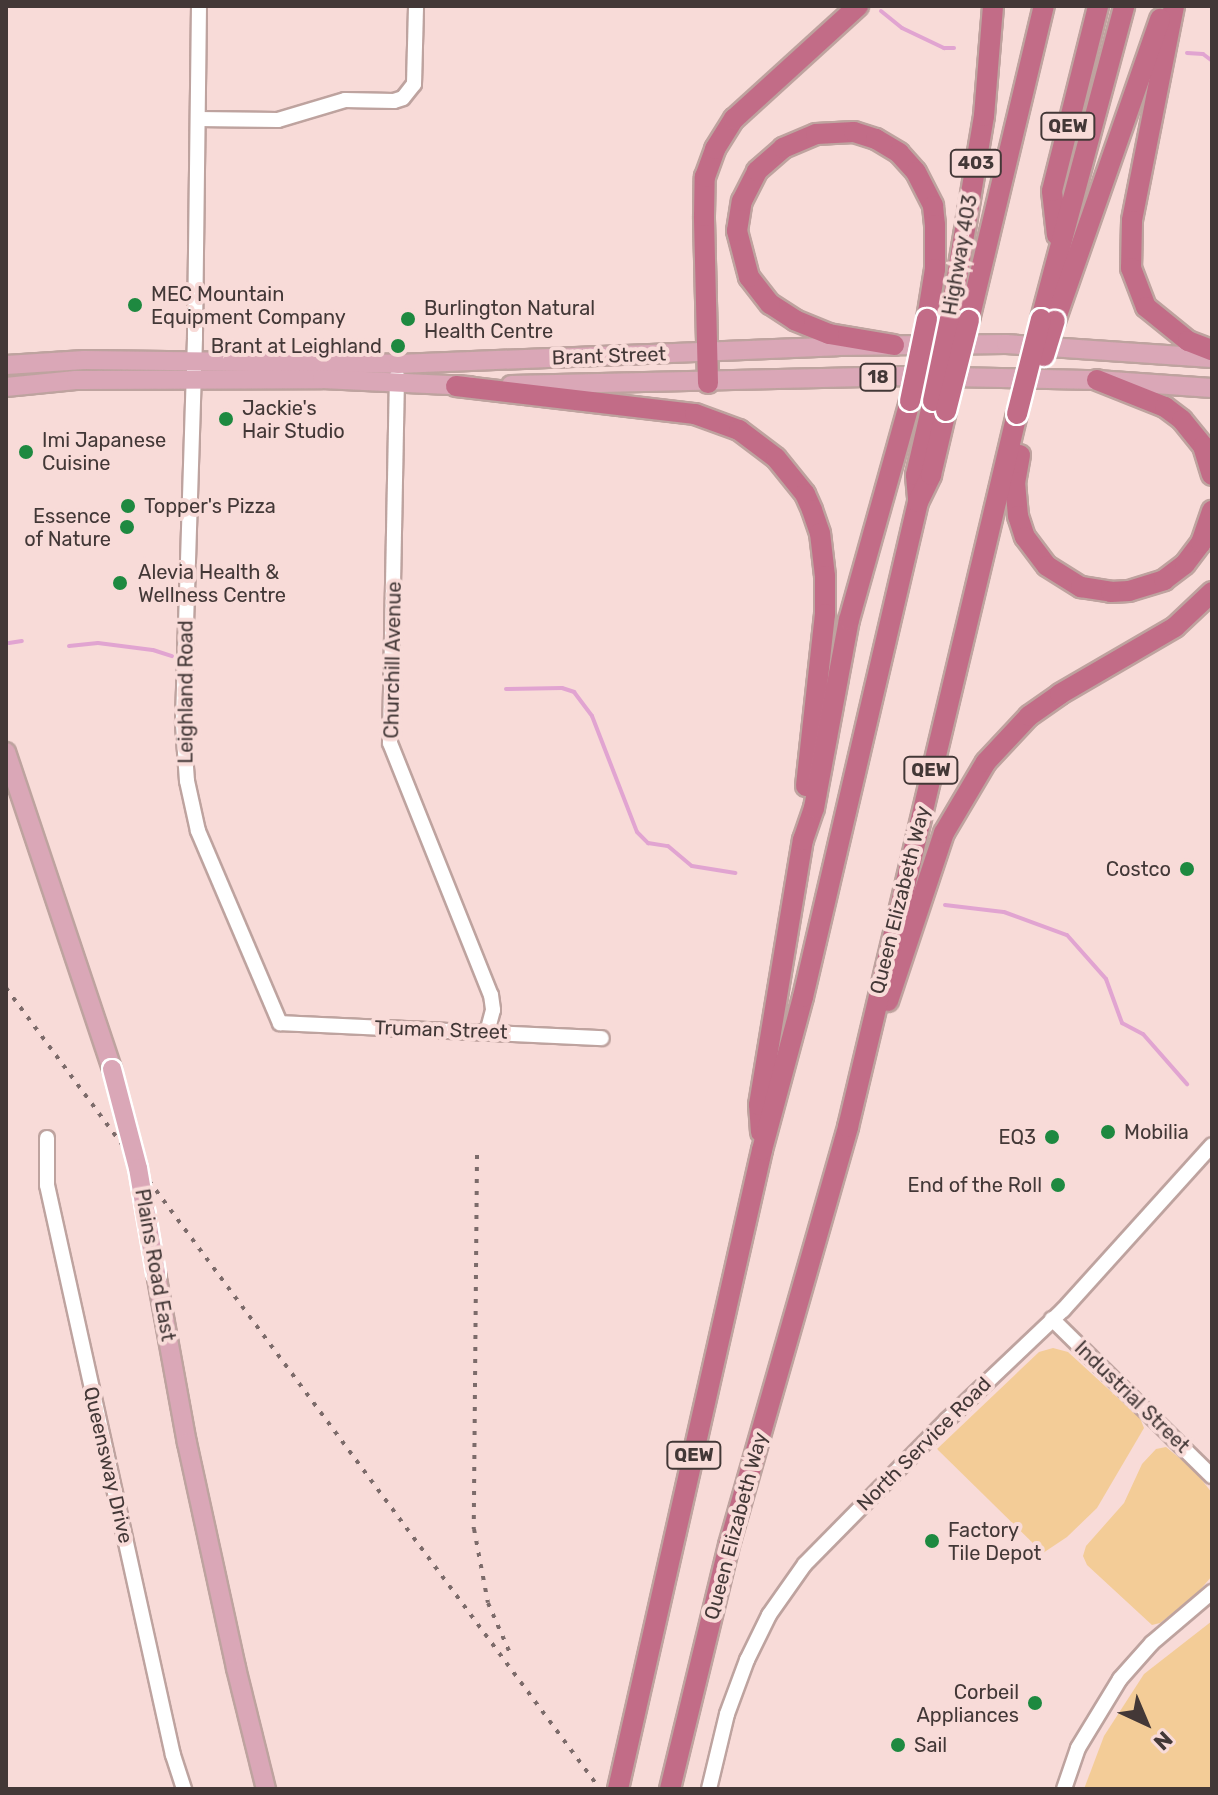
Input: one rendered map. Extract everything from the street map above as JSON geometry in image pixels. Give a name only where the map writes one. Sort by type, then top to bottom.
[{"type":"highway","points":[[708,383],[705,177],[715,149],[734,119],[858,6]]},
{"type":"highway","name":"Highway 403","points":[[959,320],[984,116],[993,6]]},
{"type":"highway","name":"QEW","points":[[618,1789],[762,1150],[803,997],[918,502],[931,475],[940,406],[959,320],[1044,6]]},
{"type":"highway","name":"Queen Elizabeth Way","points":[[670,1789],[729,1545],[848,1127],[1048,320],[1059,247],[1052,191],[1098,6]]},
{"type":"highway","points":[[1059,247],[1124,6]]},
{"type":"highway","points":[[1048,320],[1164,6]]},
{"type":"highway","points":[[1174,6],[1132,221],[1131,268],[1146,307],[1188,341],[1212,350]]},
{"type":"highway","points":[[803,840],[814,808],[849,620],[910,401],[935,269],[935,225],[933,206],[916,172],[899,153],[876,139],[854,132],[816,134],[783,148],[757,171],[742,201],[737,231],[749,277],[770,304],[795,320],[829,334],[894,345]]},
{"type":"highway","points":[[1097,380],[1165,407],[1182,420],[1203,446],[1212,475]]},
{"type":"highway","points":[[456,386],[695,414],[739,430],[776,458],[805,494],[816,522],[825,576],[803,840],[759,1105],[762,1150]]},
{"type":"highway","points":[[1024,408],[1015,482],[1018,516],[1035,553],[1057,574],[1081,587],[1111,592],[1164,580],[1185,564],[1201,543],[1212,511]]},
{"type":"highway","points":[[848,1127],[944,833],[972,781],[1029,716],[1060,694],[1175,627],[1212,592]]},
{"type":"main road","name":"Brant Street","points":[[6,387],[76,380],[192,382],[894,345],[1006,344],[1212,358]]},
{"type":"main road","name":"Brant Street","points":[[6,365],[45,360],[194,361],[397,372],[456,386],[708,383],[900,376],[1097,380],[1212,388]]},
{"type":"main road","name":"Plains Road East","points":[[6,752],[112,1069],[138,1168],[195,1484],[266,1789]]},
{"type":"street","name":"Leighland Road","points":[[199,6],[194,361],[183,724],[187,781],[198,831],[280,1023]]},
{"type":"street","points":[[198,119],[278,120],[345,100],[394,101],[403,98],[414,84],[416,6]]},
{"type":"street","name":"Churchill Avenue","points":[[397,372],[390,743],[491,995],[493,1010],[487,1032]]},
{"type":"street","name":"Truman Street","points":[[280,1023],[602,1038]]},
{"type":"street","name":"Queensway Drive","points":[[47,1138],[47,1185],[173,1755],[184,1789]]},
{"type":"street","name":"North Service Road","points":[[709,1789],[727,1714],[747,1660],[769,1615],[805,1564],[1052,1319],[1212,1145]]},
{"type":"street","name":"Industrial Street","points":[[1052,1319],[1212,1476]]},
{"type":"street","points":[[1064,1789],[1078,1748],[1120,1679],[1152,1643],[1212,1592]]},
{"type":"shaded area","points":[[1053,1348],[1068,1352],[1140,1418],[1144,1428],[1097,1508],[1067,1537],[1043,1553],[937,1449],[1039,1352]]},
{"type":"shaded area","points":[[1166,1447],[1194,1470],[1212,1493],[1212,1576],[1193,1598],[1160,1623],[1152,1625],[1087,1565],[1083,1556],[1086,1546],[1124,1503],[1142,1464],[1156,1449]]},
{"type":"shaded area","points":[[1212,1621],[1212,1789],[1084,1789],[1104,1736],[1144,1674]]},
{"type":"waterway","points":[[881,11],[902,28],[944,48],[954,48]]},
{"type":"waterway","points":[[1187,53],[1203,54],[1211,60]]},
{"type":"waterway","points":[[9,643],[22,641]]},
{"type":"waterway","points":[[69,646],[98,643],[153,650],[172,656]]},
{"type":"waterway","points":[[506,689],[562,688],[574,692],[592,716],[637,832],[648,843],[668,846],[692,866],[735,873]]},
{"type":"waterway","points":[[945,905],[1004,912],[1067,935],[1106,979],[1122,1023],[1143,1034],[1187,1084]]},
{"type":"railway","points":[[6,988],[600,1789]]},
{"type":"railway","points":[[477,1155],[474,1529],[488,1603],[510,1653]]},
{"type":"place","name":"MEC Mountain Equipment Company","points":[[135,305]]},
{"type":"place","name":"Burlington Natural Health Centre","points":[[408,319]]},
{"type":"place","name":"Brant at Leighland","points":[[398,346]]},
{"type":"place","name":"Jackie's Hair Studio","points":[[226,419]]},
{"type":"place","name":"Imi Japanese Cuisine","points":[[26,452]]},
{"type":"place","name":"Topper's Pizza","points":[[128,506]]},
{"type":"place","name":"Essence of Nature","points":[[127,527]]},
{"type":"place","name":"Alevia Health & Wellness Centre","points":[[120,583]]},
{"type":"place","name":"Costco","points":[[1187,869]]},
{"type":"place","name":"Mobilia","points":[[1108,1132]]},
{"type":"place","name":"EQ3","points":[[1052,1137]]},
{"type":"place","name":"End of the Roll","points":[[1058,1185]]},
{"type":"place","name":"Factory Tile Depot","points":[[932,1541]]},
{"type":"place","name":"Corbeil Appliances","points":[[1035,1703]]},
{"type":"place","name":"Sail","points":[[898,1745]]}]
